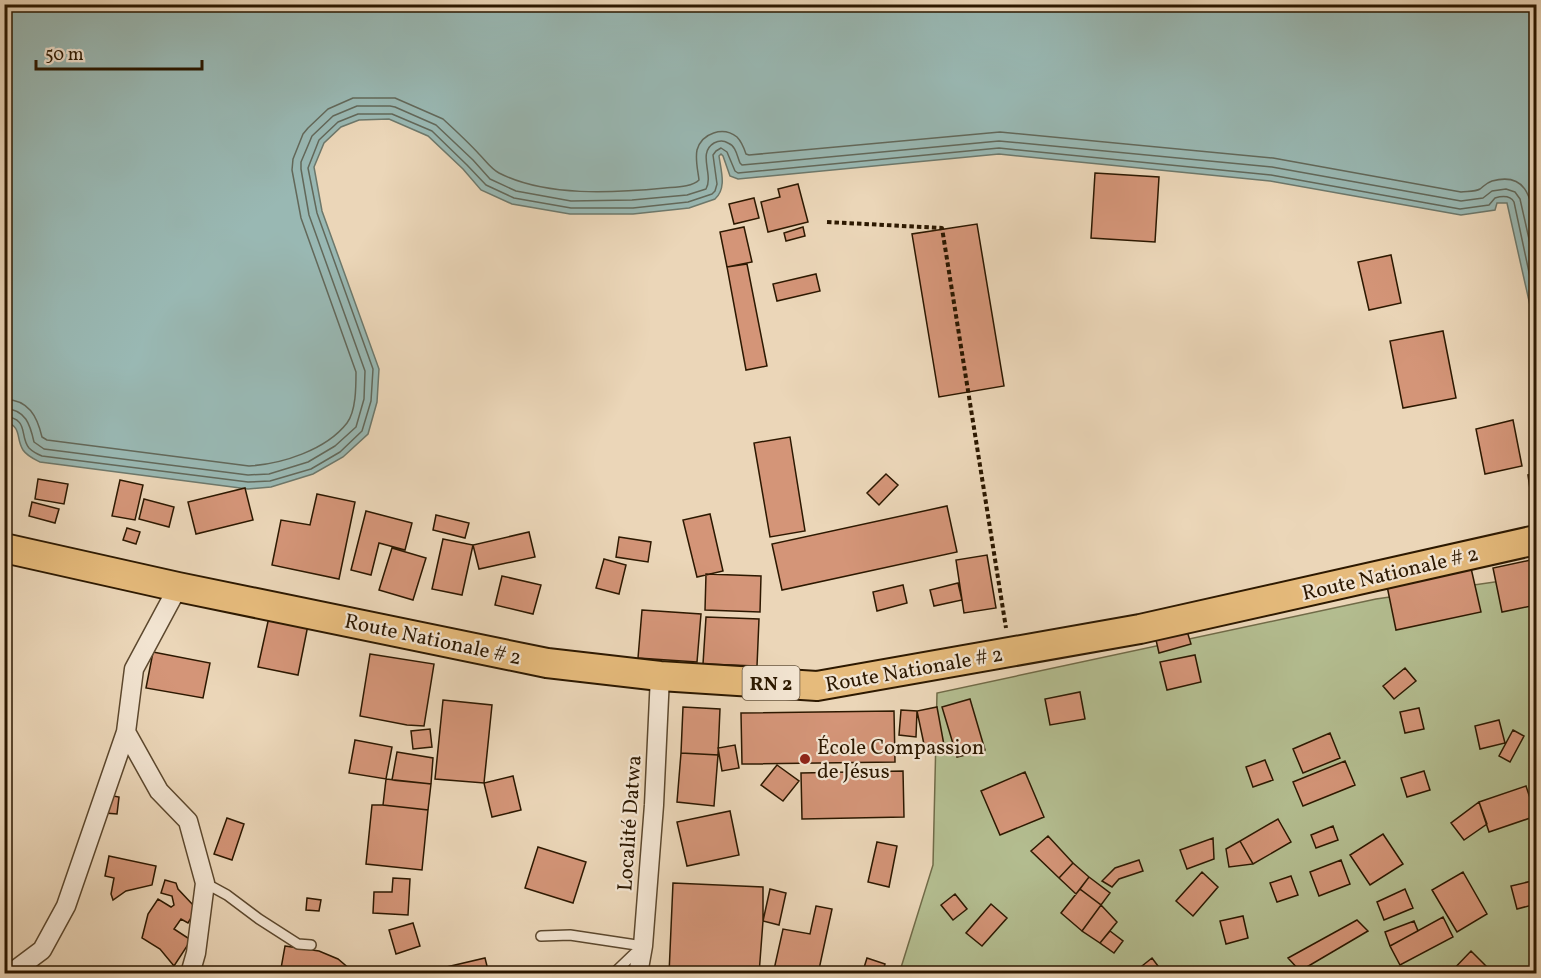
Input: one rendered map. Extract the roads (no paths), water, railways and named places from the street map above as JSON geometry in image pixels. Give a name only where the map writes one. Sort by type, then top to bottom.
[{"type":"main road","name":"Route Nationale # 2","points":[[4,548],[178,587],[547,663],[660,676],[817,686],[1140,629],[1536,540]]},
{"type":"street","points":[[10,974],[42,950],[66,906],[126,732],[134,669],[178,587]]},
{"type":"street","name":"Localité Datwa","points":[[638,974],[643,946],[654,805],[660,676]]},
{"type":"street","points":[[126,732],[159,791],[188,820],[205,883],[196,953],[189,974]]},
{"type":"lane","points":[[205,883],[227,895],[298,945],[311,945]]},
{"type":"lane","points":[[541,936],[570,935],[643,946]]},
{"type":"lane","points":[[613,974],[643,946]]},
{"type":"water","points":[[4,5],[1536,5],[1536,332],[1507,203],[1497,203],[1495,210],[1461,215],[1270,181],[999,154],[738,179],[730,176],[721,154],[719,156],[722,185],[715,199],[689,208],[633,214],[570,214],[512,204],[481,190],[463,169],[428,136],[389,119],[359,120],[341,127],[324,143],[314,167],[322,211],[379,369],[377,402],[368,434],[343,457],[313,474],[271,487],[248,489],[40,462],[25,452],[16,430],[5,421]]},
{"type":"place","name":"École Compassion de Jésus","points":[[805,759]]}]
